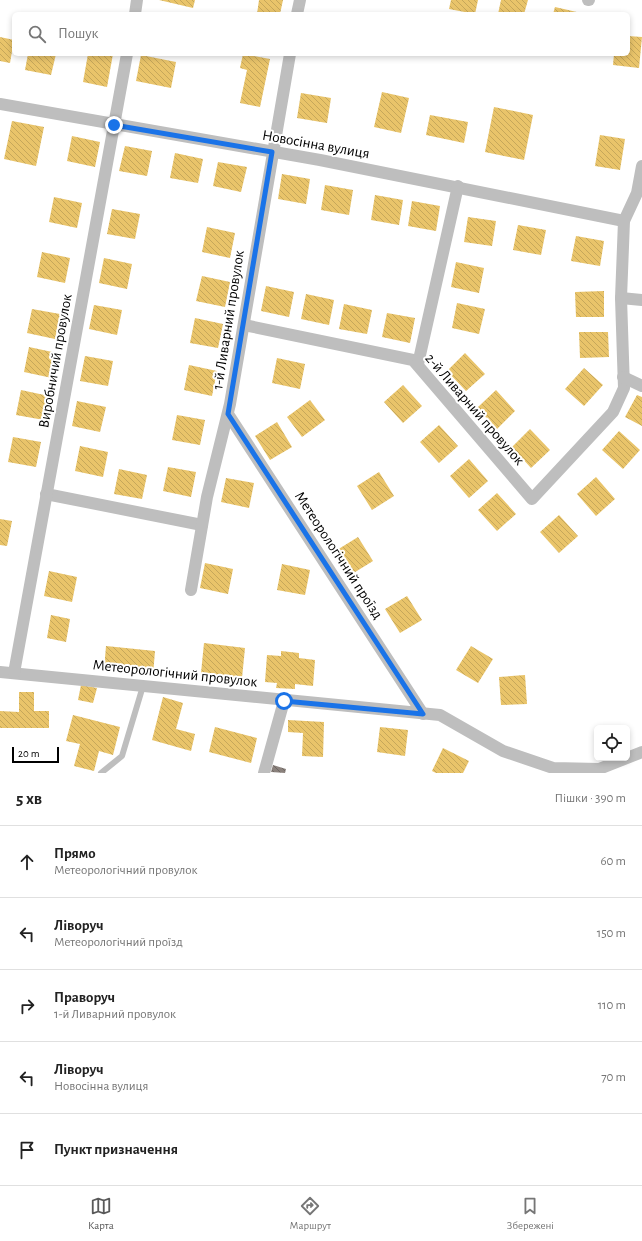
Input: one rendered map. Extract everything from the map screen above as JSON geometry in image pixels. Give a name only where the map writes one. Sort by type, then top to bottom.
[{"type":"street","points":[[135,12],[137,0]]},
{"type":"street","points":[[297,12],[300,0]]},
{"type":"street","name":"Виробничий провулок","points":[[14,673],[127,56]]},
{"type":"street","name":"1-й Ливарний провулок","points":[[191,590],[207,497],[228,414],[290,56]]},
{"type":"street","name":"Новосінна вулиця","points":[[0,104],[458,186],[624,221]]},
{"type":"street","points":[[642,166],[637,193],[624,221],[620,298],[623,328],[623,377],[642,386]]},
{"type":"street","points":[[418,364],[458,186]]},
{"type":"street","points":[[620,298],[642,300]]},
{"type":"street","name":"2-й Ливарний провулок","points":[[244,325],[413,360],[532,499],[613,412],[624,388],[623,377]]},
{"type":"street","name":"Метеорологічний проїзд","points":[[228,414],[423,714]]},
{"type":"street","points":[[46,494],[202,525]]},
{"type":"street","name":"Метеорологічний провулок","points":[[0,672],[440,716],[503,751],[553,768],[599,769],[642,752]]},
{"type":"street","points":[[264,773],[284,701]]},
{"type":"lane","points":[[101,773],[122,756],[143,686]]},
{"type":"building: Житло","points":[[159,0],[195,0],[193,8]]},
{"type":"building: Житло","points":[[259,0],[283,0],[280,12],[257,12]]},
{"type":"building: Житло","points":[[451,0],[478,0],[475,12],[465,12],[449,9]]},
{"type":"building: Житло","points":[[501,0],[528,0],[525,12],[498,12]]},
{"type":"building: Житло","points":[[555,7],[577,12],[554,12]]},
{"type":"building: Житло","points":[[630,36],[642,37],[639,68],[613,65],[614,56],[630,56]]},
{"type":"building: Житло","points":[[0,37],[12,40],[10,63],[0,61]]},
{"type":"building: Житло","points":[[28,56],[56,56],[51,75],[25,70]]},
{"type":"building: Житло","points":[[88,56],[113,56],[107,87],[83,82]]},
{"type":"building: Житло","points":[[141,56],[176,62],[171,88],[136,81]]},
{"type":"building: Житло","points":[[243,56],[254,56],[270,59],[260,107],[240,103],[247,70],[240,68]]},
{"type":"building: Житло","points":[[382,92],[409,98],[401,133],[374,127]]},
{"type":"building: Житло","points":[[301,93],[331,98],[327,123],[297,118]]},
{"type":"building: Житло","points":[[494,107],[533,115],[524,160],[485,152]]},
{"type":"building: Житло","points":[[430,115],[468,122],[464,143],[426,135]]},
{"type":"building: Житло","points":[[12,121],[44,127],[36,166],[4,159]]},
{"type":"building: Житло","points":[[600,135],[625,139],[620,170],[595,166]]},
{"type":"building: Житло","points":[[72,136],[100,142],[95,167],[67,161]]},
{"type":"building: Житло","points":[[125,146],[152,151],[147,176],[119,171]]},
{"type":"building: Житло","points":[[175,153],[203,159],[198,183],[170,178]]},
{"type":"building: Житло","points":[[218,162],[247,167],[241,192],[213,186]]},
{"type":"building: Житло","points":[[282,174],[310,179],[306,204],[278,199]]},
{"type":"building: Житло","points":[[325,185],[353,190],[349,215],[321,210]]},
{"type":"building: Житло","points":[[375,195],[403,200],[399,225],[371,220]]},
{"type":"building: Житло","points":[[54,197],[82,203],[77,228],[49,222]]},
{"type":"building: Житло","points":[[412,201],[440,206],[436,231],[408,226]]},
{"type":"building: Житло","points":[[112,209],[140,214],[135,239],[107,234]]},
{"type":"building: Житло","points":[[468,217],[496,221],[492,246],[464,242]]},
{"type":"building: Житло","points":[[518,225],[546,230],[541,255],[513,250]]},
{"type":"building: Житло","points":[[207,227],[235,233],[230,258],[202,252]]},
{"type":"building: Житло","points":[[576,236],[604,241],[600,266],[571,261]]},
{"type":"building: Житло","points":[[42,252],[70,258],[65,283],[37,277]]},
{"type":"building: Житло","points":[[104,258],[132,264],[127,289],[99,283]]},
{"type":"building: Житло","points":[[456,262],[484,268],[479,293],[451,287]]},
{"type":"building: Житло","points":[[202,276],[230,282],[225,307],[196,301]]},
{"type":"building: Житло","points":[[266,286],[294,292],[289,317],[261,311]]},
{"type":"building: Житло","points":[[604,291],[604,317],[576,317],[575,292]]},
{"type":"building: Житло","points":[[306,294],[334,300],[329,325],[301,319]]},
{"type":"building: Житло","points":[[457,303],[485,309],[479,334],[452,328]]},
{"type":"building: Житло","points":[[344,304],[372,310],[367,334],[339,329]]},
{"type":"building: Житло","points":[[94,305],[122,310],[117,335],[89,329]]},
{"type":"building: Житло","points":[[32,309],[60,314],[55,339],[27,333]]},
{"type":"building: Житло","points":[[387,313],[415,318],[410,343],[382,337]]},
{"type":"building: Житло","points":[[195,318],[223,324],[218,348],[190,343]]},
{"type":"building: Житло","points":[[579,332],[608,332],[609,357],[580,358]]},
{"type":"building: Житло","points":[[29,347],[57,353],[52,378],[24,372]]},
{"type":"building: Житло","points":[[465,353],[485,374],[466,391],[447,371]]},
{"type":"building: Житло","points":[[85,356],[113,361],[108,386],[80,381]]},
{"type":"building: Житло","points":[[277,358],[305,364],[300,389],[272,383]]},
{"type":"building: Житло","points":[[189,365],[217,371],[212,396],[184,390]]},
{"type":"building: Житло","points":[[584,368],[603,385],[584,406],[565,389]]},
{"type":"building: Житло","points":[[403,385],[422,406],[403,423],[384,402]]},
{"type":"building: Житло","points":[[21,390],[49,396],[44,420],[16,415]]},
{"type":"building: Житло","points":[[496,390],[515,411],[497,429],[477,408]]},
{"type":"building: Житло","points":[[637,395],[642,397],[642,426],[625,417]]},
{"type":"building: Житло","points":[[310,400],[325,420],[302,437],[287,417]]},
{"type":"building: Житло","points":[[77,401],[106,407],[100,432],[72,426]]},
{"type":"building: Житло","points":[[177,415],[205,420],[200,445],[172,440]]},
{"type":"building: Житло","points":[[277,422],[292,447],[270,460],[255,436]]},
{"type":"building: Житло","points":[[439,425],[458,446],[439,463],[420,442]]},
{"type":"building: Житло","points":[[530,429],[550,450],[531,468],[512,447]]},
{"type":"building: Житло","points":[[619,431],[640,450],[623,469],[602,450]]},
{"type":"building: Житло","points":[[13,437],[41,442],[36,467],[8,462]]},
{"type":"building: Житло","points":[[80,446],[108,452],[103,477],[75,471]]},
{"type":"building: Житло","points":[[469,459],[488,481],[469,498],[450,476]]},
{"type":"building: Житло","points":[[168,467],[196,472],[191,497],[163,491]]},
{"type":"building: Житло","points":[[119,469],[147,475],[142,499],[114,494]]},
{"type":"building: Житло","points":[[379,472],[394,496],[372,510],[357,486]]},
{"type":"building: Житло","points":[[596,477],[615,499],[596,516],[577,494]]},
{"type":"building: Житло","points":[[226,478],[254,483],[249,508],[221,502]]},
{"type":"building: Житло","points":[[497,493],[516,514],[497,531],[478,510]]},
{"type":"building: Житло","points":[[559,515],[578,536],[559,553],[540,532]]},
{"type":"building: Житло","points":[[0,519],[12,521],[7,546],[0,545]]},
{"type":"building: Житло","points":[[358,537],[373,561],[352,574],[337,550]]},
{"type":"building: Житло","points":[[205,563],[233,569],[228,594],[200,588]]},
{"type":"building: Житло","points":[[282,564],[310,570],[305,595],[277,590]]},
{"type":"building: Житло","points":[[49,571],[77,577],[72,602],[44,596]]},
{"type":"building: Житло","points":[[407,596],[422,620],[400,633],[385,609]]},
{"type":"building: Житло","points":[[51,615],[70,619],[66,642],[47,638]]},
{"type":"building: Житло","points":[[204,643],[245,648],[242,678],[201,673]]},
{"type":"building: Житло","points":[[106,646],[155,651],[153,675],[104,670]]},
{"type":"building: Житло","points":[[471,646],[493,659],[478,683],[456,670]]},
{"type":"building: Житло","points":[[281,651],[299,653],[299,658],[315,660],[313,686],[295,684],[295,689],[276,688],[277,683],[265,682],[267,655],[281,656]]},
{"type":"building: Житло","points":[[525,675],[527,704],[501,705],[499,677]]},
{"type":"building: Житло","points":[[81,685],[97,688],[93,703],[78,700]]},
{"type":"building: Житло","points":[[19,692],[34,692],[34,711],[49,711],[49,728],[0,728],[0,711],[19,712]]},
{"type":"building: Житло","points":[[163,697],[183,703],[176,729],[195,734],[191,751],[152,740]]},
{"type":"building: Житло","points":[[73,715],[120,727],[113,755],[99,751],[94,771],[74,766],[80,744],[66,741]]},
{"type":"building: Житло","points":[[288,720],[324,722],[323,757],[302,756],[303,733],[288,732]]},
{"type":"building: Житло","points":[[215,727],[257,738],[251,763],[209,752]]},
{"type":"building: Житло","points":[[380,727],[408,730],[405,756],[377,752]]},
{"type":"building: Житло","points":[[443,748],[469,761],[463,773],[436,773],[432,771]]},
{"type":"building: Промзона","points":[[273,765],[286,769],[285,773],[271,772]]},
{"type":"route","points":[[114,125],[272,152],[228,414],[423,714],[284,701]]}]
